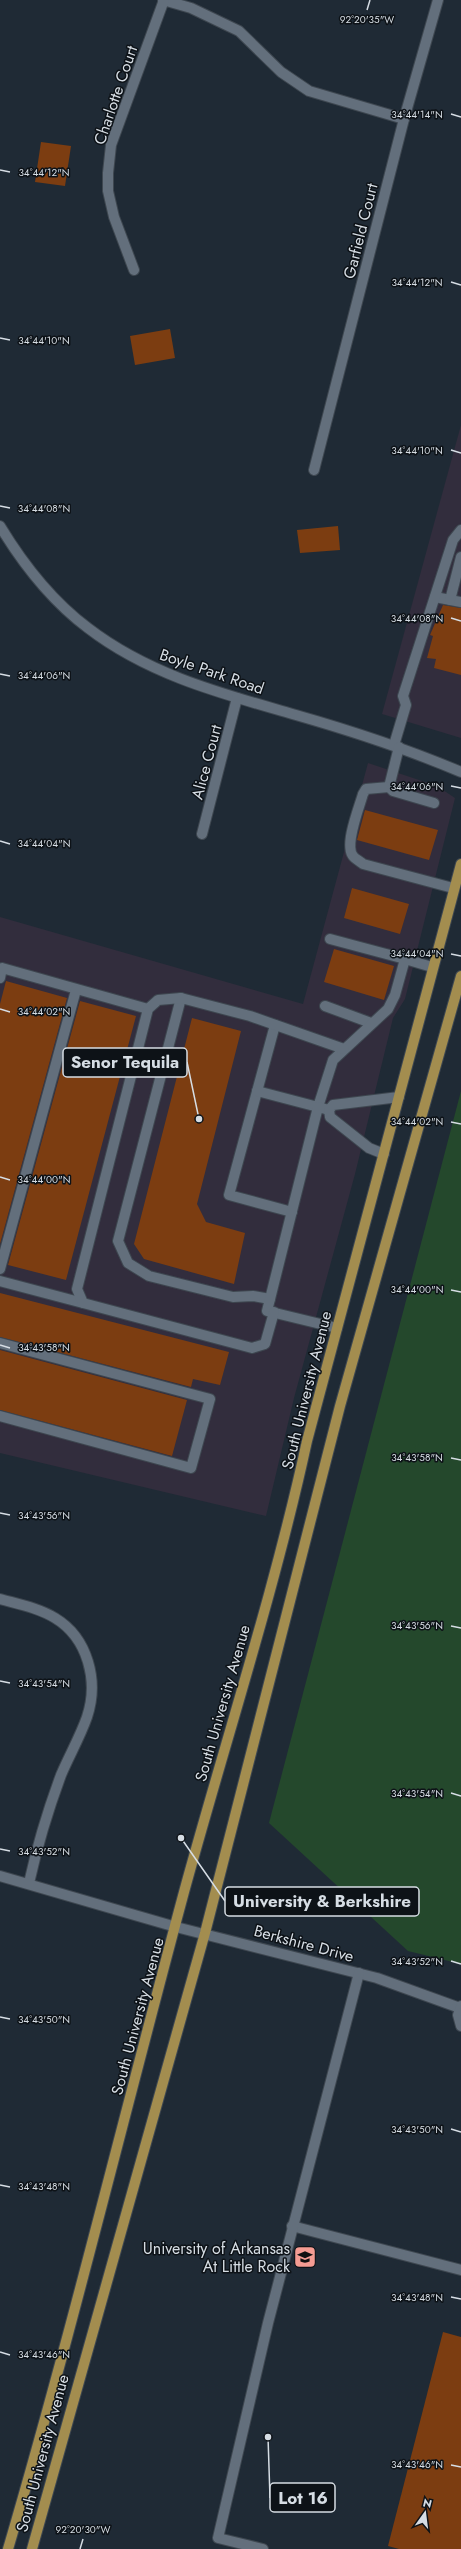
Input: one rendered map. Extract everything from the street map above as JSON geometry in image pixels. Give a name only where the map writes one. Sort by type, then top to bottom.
[{"type":"main road","name":"South University Avenue","points":[[8,2549],[42,2431],[176,1927],[292,1508],[307,1441],[384,1154],[432,967],[461,864]]},
{"type":"main road","name":"South University Avenue","points":[[32,2549],[205,1933],[340,1406],[461,976]]},
{"type":"street","points":[[163,0],[191,8],[239,31],[281,72],[309,91],[404,119]]},
{"type":"street","name":"Charlotte Court","points":[[134,270],[114,217],[108,192],[108,172],[111,145],[163,0]]},
{"type":"street","name":"Garfield Court","points":[[314,470],[404,119],[438,0]]},
{"type":"street","name":"Boyle Park Road","points":[[0,526],[28,569],[46,589],[88,628],[128,655],[158,670],[237,698],[396,746],[461,772]]},
{"type":"street","points":[[389,788],[396,746],[406,705],[403,696],[453,540],[461,530]]},
{"type":"street","points":[[450,600],[461,557]]},
{"type":"street","points":[[435,597],[461,602]]},
{"type":"street","name":"Alice Court","points":[[202,834],[237,698]]},
{"type":"street","points":[[434,803],[393,791],[389,788],[366,789],[363,794],[350,841],[350,849],[353,856],[363,864],[454,888]]},
{"type":"street","points":[[330,939],[432,967]]},
{"type":"street","points":[[337,1328],[267,1311],[318,1107],[333,1060],[344,1048],[388,1009],[396,995],[405,960]]},
{"type":"street","points":[[0,978],[2,968],[76,990],[148,1008]]},
{"type":"street","points":[[0,1270],[76,990]]},
{"type":"street","points":[[83,1303],[77,1289],[148,1008],[158,1000],[181,998],[275,1025],[344,1048]]},
{"type":"street","points":[[181,998],[118,1241],[128,1262],[149,1276],[233,1297],[253,1296],[270,1299]]},
{"type":"street","points":[[325,1006],[372,1023]]},
{"type":"street","points":[[275,1025],[229,1195],[292,1212]]},
{"type":"street","points":[[257,1091],[329,1110]]},
{"type":"street","points":[[384,1154],[369,1148],[330,1117],[329,1110],[333,1105],[399,1097]]},
{"type":"street","points":[[0,1281],[252,1348],[265,1344],[274,1312]]},
{"type":"street","points":[[0,1343],[210,1399],[191,1468],[0,1416]]},
{"type":"street","points":[[0,1599],[41,1612],[60,1622],[78,1640],[87,1655],[92,1672],[92,1692],[87,1716],[61,1776],[36,1853],[29,1883]]},
{"type":"street","name":"Berkshire Drive","points":[[0,1876],[29,1883],[176,1927],[205,1933],[359,1973],[460,2007],[461,2026]]},
{"type":"street","points":[[263,2549],[218,2538],[292,2226],[359,1973]]},
{"type":"street","points":[[292,2226],[461,2270]]},
{"type":"shaded area","points":[[461,425],[461,738],[382,714]]},
{"type":"shaded area","points":[[368,763],[437,786],[455,798],[405,999],[393,1018],[355,1174],[294,1398],[266,1516],[0,1453],[0,917],[303,1004]]},
{"type":"green space","points":[[461,1091],[461,1964],[408,1951],[269,1823]]},
{"type":"building","points":[[41,142],[71,146],[65,186],[35,182]]},
{"type":"building","points":[[170,329],[175,358],[135,365],[130,336]]},
{"type":"building","points":[[338,526],[340,550],[300,553],[297,530]]},
{"type":"building","points":[[443,605],[461,608],[461,675],[434,668],[436,659],[427,658],[433,636],[430,635]]},
{"type":"building","points":[[365,810],[438,830],[429,860],[357,840]]},
{"type":"building","points":[[352,888],[409,904],[400,934],[344,918]]},
{"type":"building","points":[[334,949],[394,966],[384,1000],[324,982]]},
{"type":"building","points":[[6,981],[67,998],[0,1244],[0,1004]]},
{"type":"building","points":[[80,1001],[136,1016],[66,1280],[8,1265]]},
{"type":"building","points":[[192,1018],[241,1031],[197,1204],[206,1222],[245,1233],[234,1284],[144,1259],[134,1244]]},
{"type":"building","points":[[0,1293],[229,1352],[220,1385],[193,1379],[191,1387],[0,1337]]},
{"type":"building","points":[[0,1350],[187,1400],[172,1456],[0,1410]]},
{"type":"building","points":[[443,2332],[461,2337],[461,2549],[399,2549],[388,2546]]},
{"type":"place","name":"Senor Tequila","points":[[199,1119]]},
{"type":"place","name":"University & Berkshire","points":[[181,1838]]},
{"type":"place","name":"University of Arkansas At Little Rock","points":[[305,2257]]},
{"type":"place","name":"Lot 16","points":[[268,2437]]}]
